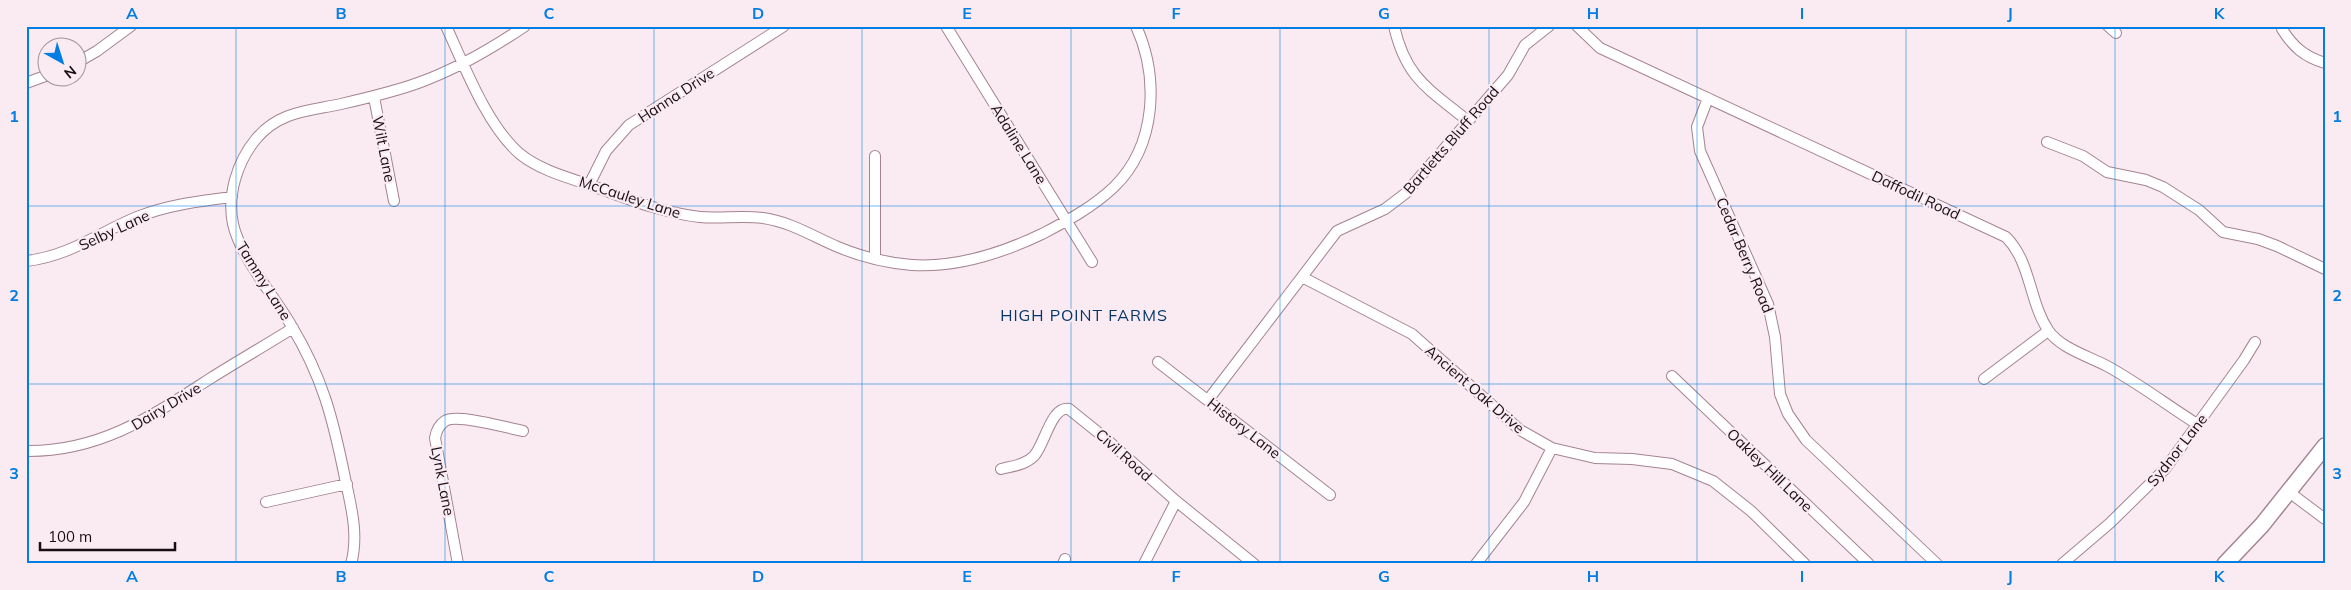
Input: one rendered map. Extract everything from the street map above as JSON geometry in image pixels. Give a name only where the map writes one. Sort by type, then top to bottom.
[{"type":"main road","points":[[2225,564],[2262,525],[2325,446]]},
{"type":"street","points":[[88,57],[131,26]]},
{"type":"street","name":"McCauley Lane","points":[[446,26],[493,121],[512,146],[528,159],[544,168],[658,210],[703,217],[760,217],[778,220],[810,232],[836,246],[875,259],[923,265],[972,260],[1008,249],[1067,221],[1087,209],[1116,185],[1129,167],[1146,130],[1152,94],[1151,77],[1144,43],[1136,26]]},
{"type":"street","name":"Tammy Lane","points":[[351,564],[355,530],[332,413],[324,390],[293,328],[238,238],[231,211],[235,180],[246,153],[263,131],[273,123],[302,110],[374,97],[417,83],[464,64],[525,26]]},
{"type":"street","name":"Hanna Drive","points":[[589,185],[606,151],[629,125],[784,26]]},
{"type":"street","name":"Adaline Lane","points":[[946,26],[1092,262]]},
{"type":"street","points":[[1394,26],[1399,48],[1415,78],[1468,121]]},
{"type":"street","name":"Bartletts Bluff Road","points":[[1208,400],[1337,231],[1385,209],[1406,193],[1508,75],[1525,45],[1549,26]]},
{"type":"street","name":"Daffodil Road","points":[[1577,26],[1600,48],[2006,237],[2019,253],[2048,331]]},
{"type":"street","points":[[2282,29],[2296,48],[2305,55],[2325,63]]},
{"type":"street","points":[[26,83],[38,79]]},
{"type":"street","name":"Wilt Lane","points":[[374,97],[394,202]]},
{"type":"street","name":"Cedar Berry Road","points":[[1708,98],[1697,127],[1700,151],[1768,304],[1775,336],[1780,394],[1788,414],[1806,440],[1938,564]]},
{"type":"street","points":[[2047,142],[2083,156],[2107,172],[2146,180],[2163,187],[2199,210],[2223,232],[2277,246],[2325,269]]},
{"type":"street","points":[[875,156],[875,259]]},
{"type":"street","name":"Selby Lane","points":[[26,260],[69,251],[153,211],[202,200],[232,198]]},
{"type":"street","name":"Ancient Oak Drive","points":[[1302,277],[1412,334],[1520,430],[1552,448],[1595,458],[1632,458],[1672,464],[1713,482],[1751,510],[1806,564]]},
{"type":"street","name":"Dairy Drive","points":[[26,451],[58,449],[87,444],[133,427],[293,328]]},
{"type":"street","points":[[1984,379],[2048,331],[2057,339],[2108,366],[2197,424]]},
{"type":"street","name":"Sydnor Lane","points":[[2062,564],[2136,499],[2165,469],[2255,342]]},
{"type":"street","name":"History Lane","points":[[1158,362],[1330,495]]},
{"type":"street","name":"Oakley Hill Lane","points":[[1672,376],[1869,564]]},
{"type":"street","name":"Civil Road","points":[[1002,469],[1026,462],[1032,457],[1041,445],[1056,413],[1064,408],[1069,409],[1176,501],[1254,564]]},
{"type":"street","name":"Lynk Lane","points":[[458,564],[435,438],[436,432],[445,421],[456,418],[523,431]]},
{"type":"street","points":[[1476,564],[1524,502],[1552,448]]},
{"type":"street","points":[[266,502],[347,484]]},
{"type":"street","points":[[2289,492],[2325,519]]},
{"type":"street","points":[[1144,564],[1176,501]]},
{"type":"district","name":"HIGH POINT FARMS","points":[[1084,315]]}]
